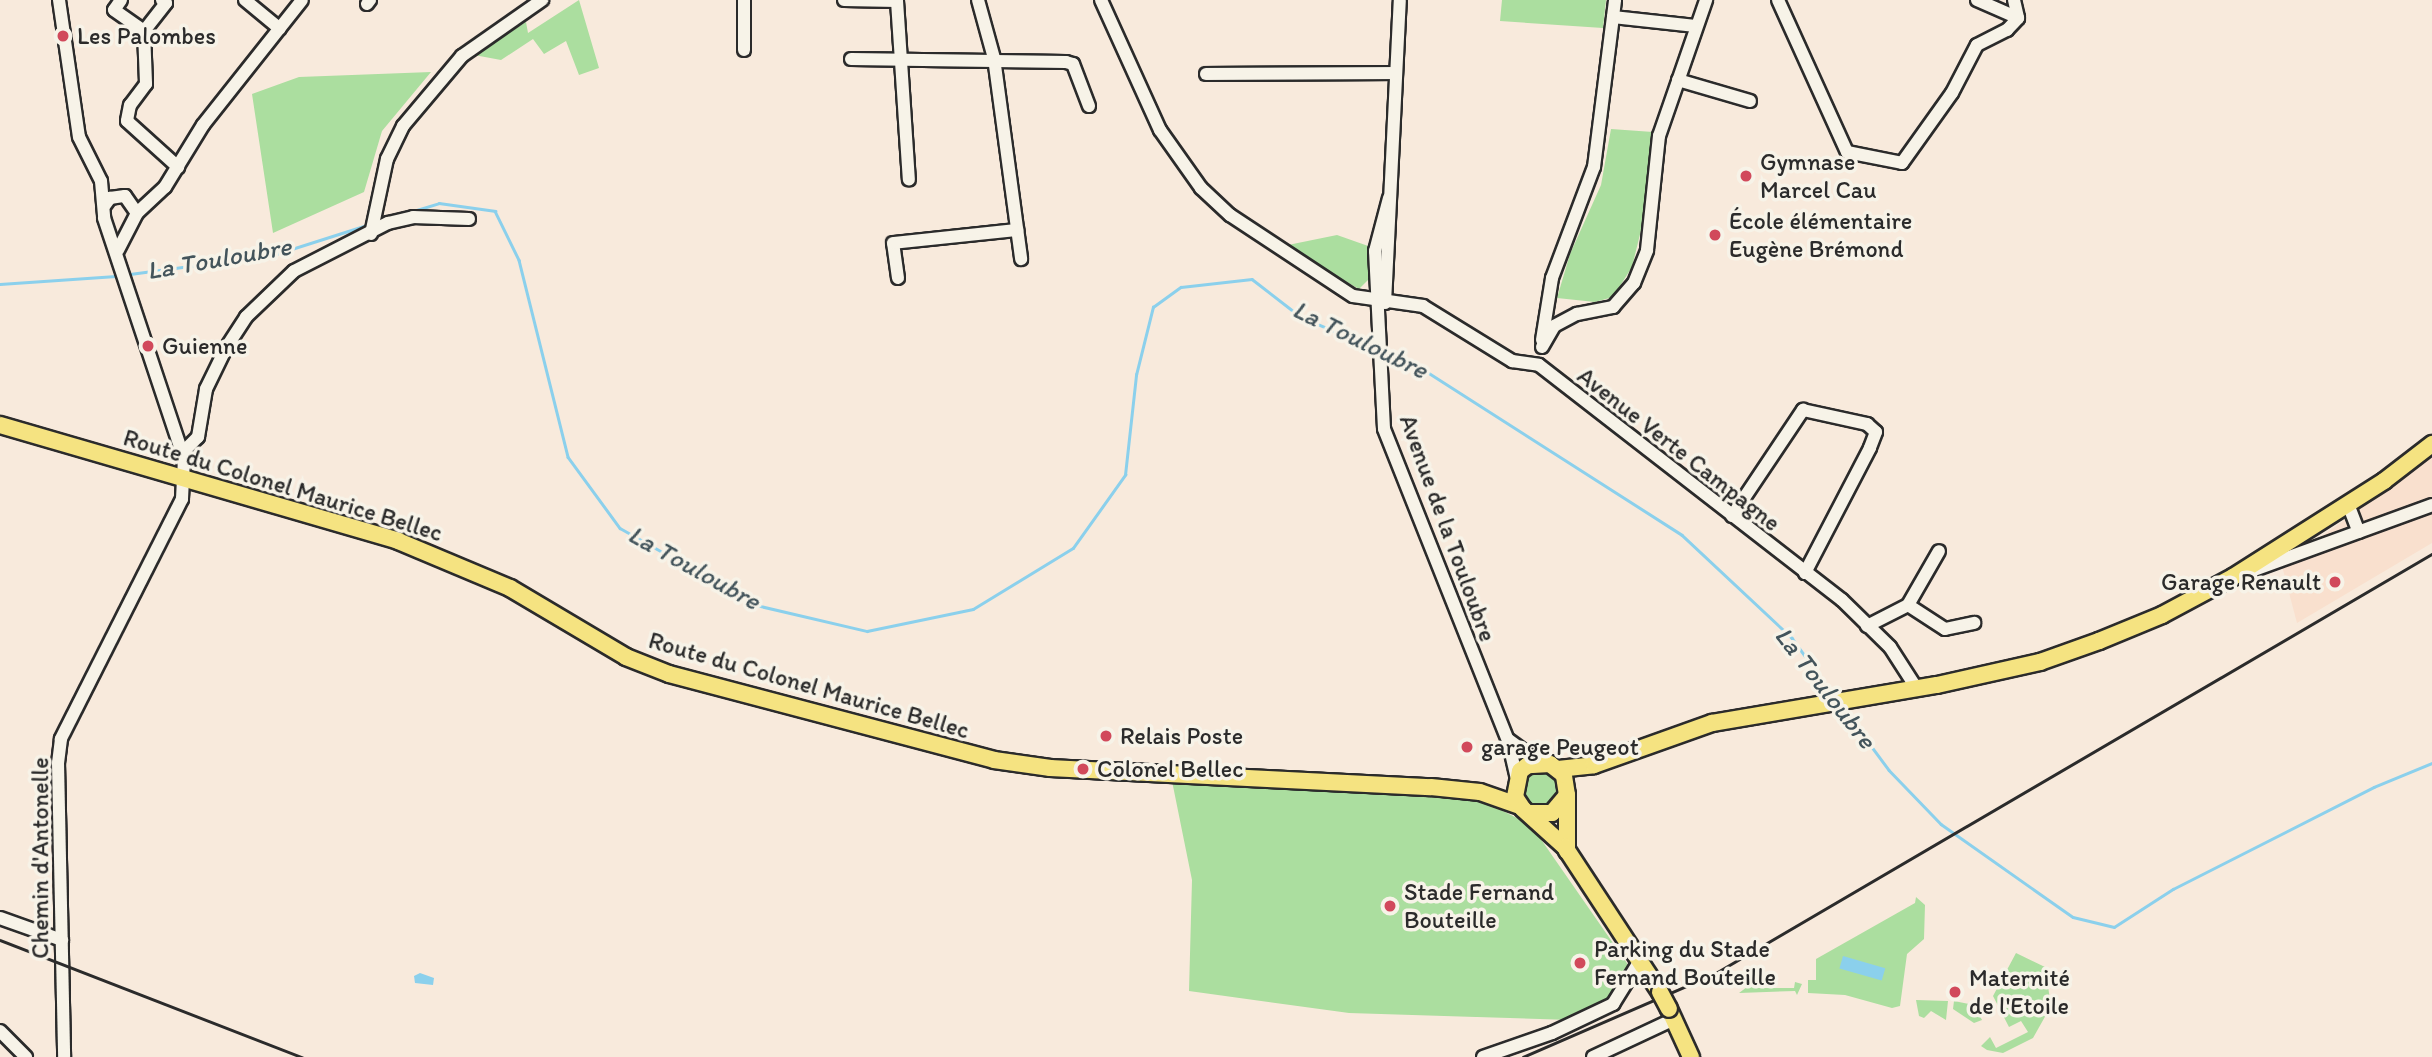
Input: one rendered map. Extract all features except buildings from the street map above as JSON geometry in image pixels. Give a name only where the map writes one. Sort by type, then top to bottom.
[{"type":"main road","name":"Route du Colonel Maurice Bellec","points":[[0,425],[184,477],[454,562],[510,588],[645,666],[994,760],[1050,768],[1306,778],[1480,792],[1505,788],[1516,778]]},
{"type":"main road","points":[[1691,1057],[1672,1014],[1641,959],[1566,849],[1524,809],[1516,778],[1528,765],[1539,762],[1558,769],[1618,756],[1712,723],[1917,689],[2040,662],[2162,615],[2233,577],[2348,505],[2432,444]]},
{"type":"main road","points":[[1524,809],[1541,816],[1564,800],[1593,770],[1618,756]]},
{"type":"main road","points":[[1558,769],[1567,785],[1564,800],[1566,849]]},
{"type":"main road","name":"Route du Colonel Maurice Bellec","points":[[1480,792],[1524,809]]},
{"type":"street","points":[[59,0],[79,136],[101,181],[108,224],[117,254],[184,451],[198,437],[206,389],[246,317],[294,271],[388,223],[413,217],[469,219]]},
{"type":"street","points":[[121,0],[114,10],[144,31]]},
{"type":"street","points":[[162,0],[166,3],[144,31],[146,84],[130,105],[127,121],[177,167]]},
{"type":"street","points":[[245,0],[280,29]]},
{"type":"street","points":[[117,254],[128,226],[147,199],[164,187],[202,125],[302,0]]},
{"type":"street","points":[[371,234],[387,159],[402,127],[462,56],[542,0]]},
{"type":"street","points":[[744,0],[744,50]]},
{"type":"street","points":[[844,0],[897,1],[909,180]]},
{"type":"street","points":[[978,0],[995,58],[1021,259]]},
{"type":"street","name":"Avenue Verte Campagne","points":[[1101,0],[1156,121],[1201,188],[1254,234],[1353,296],[1423,306],[1511,361],[1539,365],[1805,573],[1867,626],[1898,657],[1917,689]]},
{"type":"street","name":"Avenue de la Touloubre","points":[[1400,0],[1380,331],[1379,362],[1384,429],[1508,740],[1516,778]]},
{"type":"street","points":[[1539,365],[1552,278],[1594,167],[1615,0]]},
{"type":"street","points":[[1542,346],[1554,326],[1577,314],[1613,307],[1634,283],[1647,250],[1659,136],[1706,0]]},
{"type":"street","points":[[1778,0],[1847,152],[1902,163],[1952,93],[1977,46],[2007,30],[2018,18]]},
{"type":"street","points":[[1977,0],[2018,18]]},
{"type":"street","points":[[2014,0],[2018,18]]},
{"type":"street","points":[[1613,17],[1696,26]]},
{"type":"street","points":[[851,59],[995,58],[1073,64],[1089,106]]},
{"type":"street","points":[[1206,74],[1395,73]]},
{"type":"street","points":[[1678,80],[1750,101]]},
{"type":"street","points":[[101,181],[118,195],[131,199],[147,199]]},
{"type":"street","points":[[105,205],[118,195]]},
{"type":"street","points":[[131,199],[137,213]]},
{"type":"street","points":[[108,224],[128,226]]},
{"type":"street","points":[[898,278],[893,243],[1017,230]]},
{"type":"street","points":[[1732,516],[1803,410],[1867,424],[1876,432],[1870,448],[1805,573]]},
{"type":"street","name":"Chemin d'Antonelle","points":[[64,1057],[58,763],[61,739],[182,499],[184,451]]},
{"type":"street","points":[[2348,505],[2359,532]]},
{"type":"street","points":[[2233,577],[2432,505]]},
{"type":"street","points":[[1867,626],[1908,605],[1939,551]]},
{"type":"street","points":[[1908,605],[1945,629],[1974,623]]},
{"type":"street","points":[[1508,740],[1539,762]]},
{"type":"street","points":[[0,918],[62,940]]},
{"type":"street","points":[[1483,1057],[1552,1033],[1613,1004],[1641,959]]},
{"type":"street","points":[[1593,1057],[1672,1014]]},
{"type":"street","points":[[0,1031],[26,1057]]},
{"type":"shaded area","points":[[2432,455],[2432,543],[2297,623],[2282,566]]},
{"type":"green space","points":[[579,0],[599,68],[579,75],[566,41],[544,54],[533,39],[501,60],[474,55],[526,22],[528,33]]},
{"type":"green space","points":[[1502,0],[1606,0],[1603,28],[1500,21]]},
{"type":"green space","points":[[431,72],[382,131],[364,192],[273,233],[252,94],[299,77]]},
{"type":"green space","points":[[1611,129],[1653,132],[1643,222],[1632,267],[1613,297],[1595,302],[1557,298],[1570,254],[1601,185]]},
{"type":"green space","points":[[1337,235],[1371,247],[1371,277],[1359,289],[1283,246]]},
{"type":"green space","points":[[1540,770],[1552,776],[1558,788],[1552,800],[1540,806],[1528,800],[1522,788],[1528,776]]},
{"type":"green space","name":"Stade Fernand Bouteille","points":[[1172,781],[1471,795],[1531,825],[1631,969],[1615,996],[1571,1020],[1349,1013],[1189,991],[1192,880]]},
{"type":"green space","points":[[1916,897],[1925,905],[1924,939],[1907,954],[1900,1006],[1892,1008],[1845,995],[1808,993],[1808,980],[1816,980],[1816,959],[1915,903]]},
{"type":"green space","points":[[2016,953],[2045,967],[2051,1006],[2033,1038],[2003,1053],[1987,1050],[1981,1046],[1990,1037],[1996,1048],[2028,1032],[2021,1021],[2009,1027],[1993,996]]},
{"type":"green space","points":[[1795,982],[1802,984],[1797,995],[1795,991],[1739,993],[1751,984],[1755,988],[1794,988]]},
{"type":"green space","points":[[1916,1000],[1948,1001],[1946,1020],[1931,1011],[1924,1018],[1919,1016]]},
{"type":"green space","points":[[1954,1001],[1974,1005],[1982,1020],[1974,1023],[1953,1009]]},
{"type":"water","points":[[1843,956],[1885,968],[1882,981],[1839,968]]},
{"type":"water","points":[[420,973],[434,978],[433,985],[415,983],[414,976]]},
{"type":"waterway","name":"La Touloubre","points":[[410,212],[439,203],[495,211],[519,260],[568,457],[620,528],[756,605],[867,631],[973,609],[1073,548],[1125,475],[1136,375],[1153,307],[1181,287],[1252,279],[1301,317],[1374,348]]},
{"type":"waterway","name":"La Touloubre","points":[[130,274],[273,255],[367,225]]},
{"type":"waterway","name":"La Touloubre","points":[[0,284],[116,276]]},
{"type":"waterway","name":"La Touloubre","points":[[1384,352],[1418,366],[1682,535],[1792,638],[1835,697]]},
{"type":"waterway","name":"La Touloubre","points":[[1843,708],[1889,770],[1941,824],[2073,917],[2114,927],[2173,889],[2374,787],[2432,763]]},
{"type":"railway","points":[[1523,1057],[1714,974],[2432,554]]},
{"type":"railway","points":[[0,940],[302,1057]]},
{"type":"place","name":"Les Palombes","points":[[63,36]]},
{"type":"place","name":"Gymnase Marcel Cau","points":[[1746,176]]},
{"type":"place","name":"École élémentaire Eugène Brémond","points":[[1715,235]]},
{"type":"place","name":"Guienne","points":[[148,346]]},
{"type":"place","name":"Garage Renault","points":[[2335,582]]},
{"type":"place","name":"Relais Poste","points":[[1106,736]]},
{"type":"place","name":"garage Peugeot","points":[[1467,747]]},
{"type":"place","name":"Colonel Bellec","points":[[1083,769]]},
{"type":"place","name":"Stade Fernand Bouteille","points":[[1390,906]]},
{"type":"place","name":"Parking du Stade Fernand Bouteille","points":[[1580,963]]},
{"type":"place","name":"Maternité de l'Etoile","points":[[1955,992]]}]
